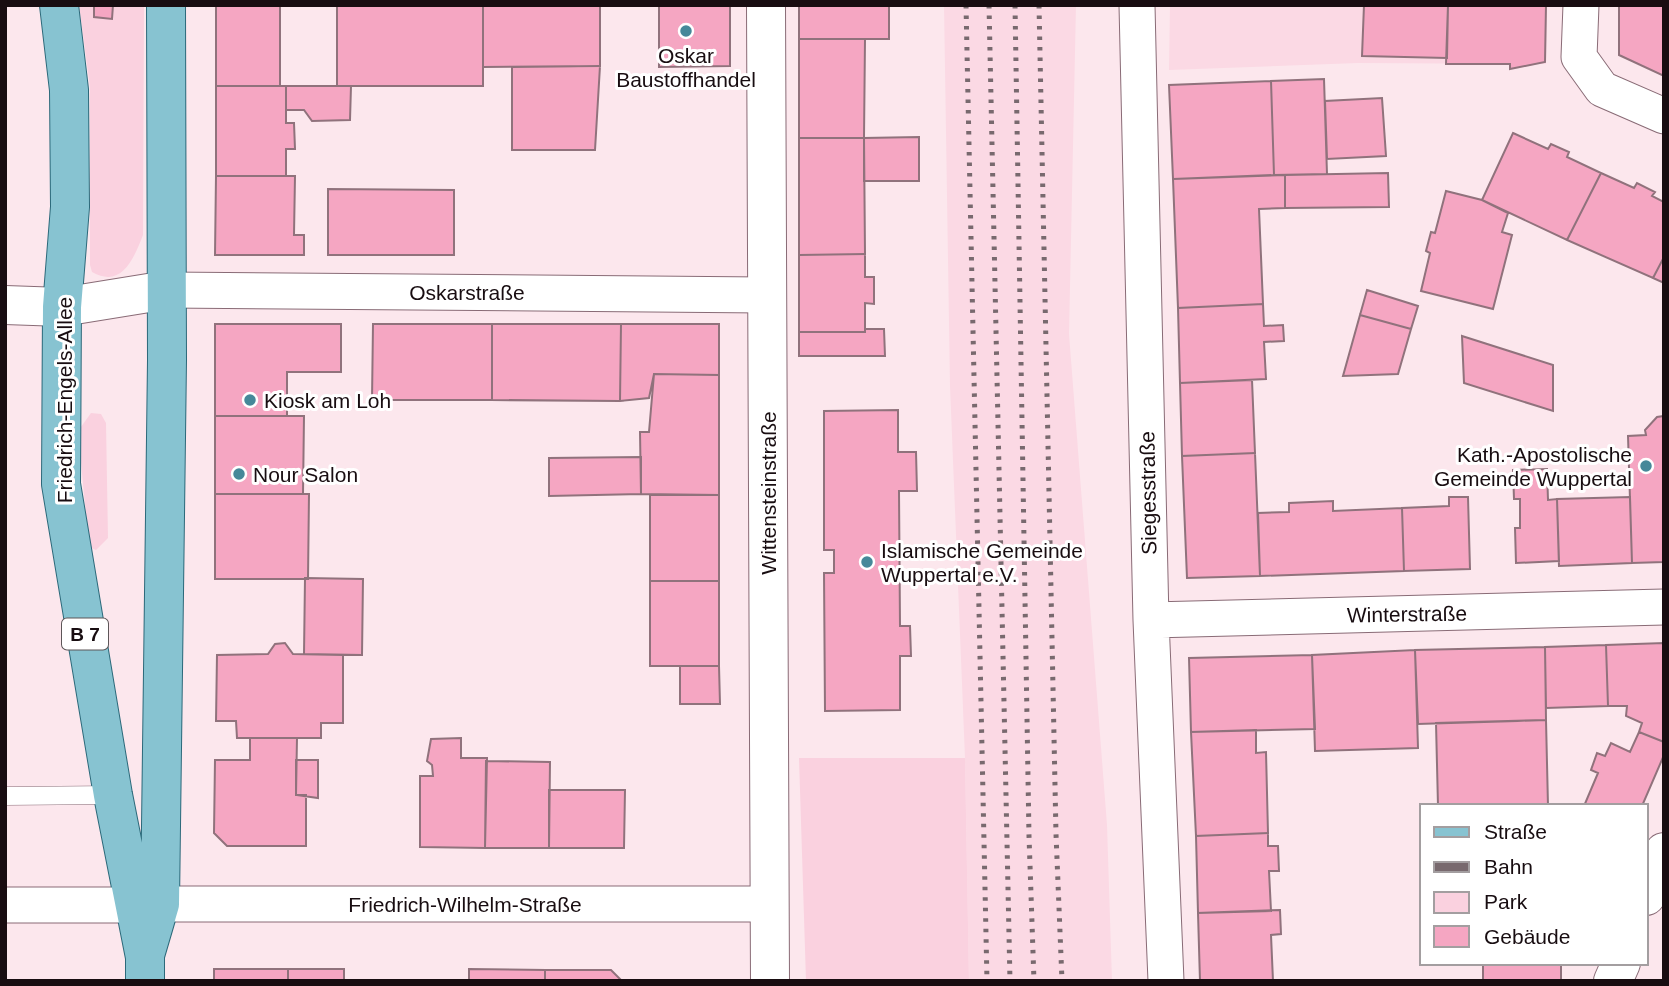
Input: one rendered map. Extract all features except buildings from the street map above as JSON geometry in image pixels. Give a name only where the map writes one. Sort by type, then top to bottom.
[{"type":"main road","name":"Friedrich-Engels-Allee","points":[[59,5],[69,90],[71,207],[62,307],[61,484],[113,795],[146,904]]},
{"type":"main road","name":"Friedrich-Engels-Allee","points":[[145,969],[167,290],[166,5]]},
{"type":"street","name":"Wittensteinstraße","points":[[766,5],[770,981]]},
{"type":"street","name":"Siegesstraße","points":[[1137,5],[1151,620],[1166,981]]},
{"type":"street","points":[[1581,5],[1579,57],[1602,89],[1664,116]]},
{"type":"street","points":[[5,305],[62,307],[167,290]]},
{"type":"street","name":"Oskarstraße","points":[[167,290],[768,295]]},
{"type":"street","name":"Winterstraße","points":[[1151,620],[1664,607]]},
{"type":"street","points":[[1648,891],[1664,852]]},
{"type":"street","name":"Friedrich-Wilhelm-Straße","points":[[5,905],[770,904]]},
{"type":"street","points":[[1613,981],[1620,965]]},
{"type":"lane","points":[[5,796],[113,795]]},
{"type":"shaded area","points":[[944,5],[1076,5],[1069,334],[1107,825],[1112,981],[969,981],[965,758],[950,386]]},
{"type":"shaded area","points":[[1170,5],[1547,5],[1546,64],[1358,63],[1169,70]]},
{"type":"green space","points":[[79,5],[144,5],[143,235],[131,261],[119,274],[111,277],[92,272],[90,265],[90,87]]},
{"type":"green space","points":[[91,413],[101,414],[106,423],[108,538],[96,550],[89,547],[78,431]]},
{"type":"green space","points":[[799,758],[965,758],[969,981],[806,981]]},
{"type":"railway","points":[[966,5],[987,981]]},
{"type":"railway","points":[[989,5],[1010,981]]},
{"type":"railway","points":[[1015,5],[1029,836],[1034,981]]},
{"type":"railway","points":[[1039,5],[1056,834],[1062,981]]},
{"type":"place","name":"Oskar Baustoffhandel","points":[[686,31]]},
{"type":"place","name":"Kiosk am Loh","points":[[250,400]]},
{"type":"place","name":"Kath.-Apostolische Gemeinde Wuppertal","points":[[1646,466]]},
{"type":"place","name":"Nour Salon","points":[[239,474]]},
{"type":"place","name":"Islamische Gemeinde Wuppertal e.V.","points":[[867,562]]}]
